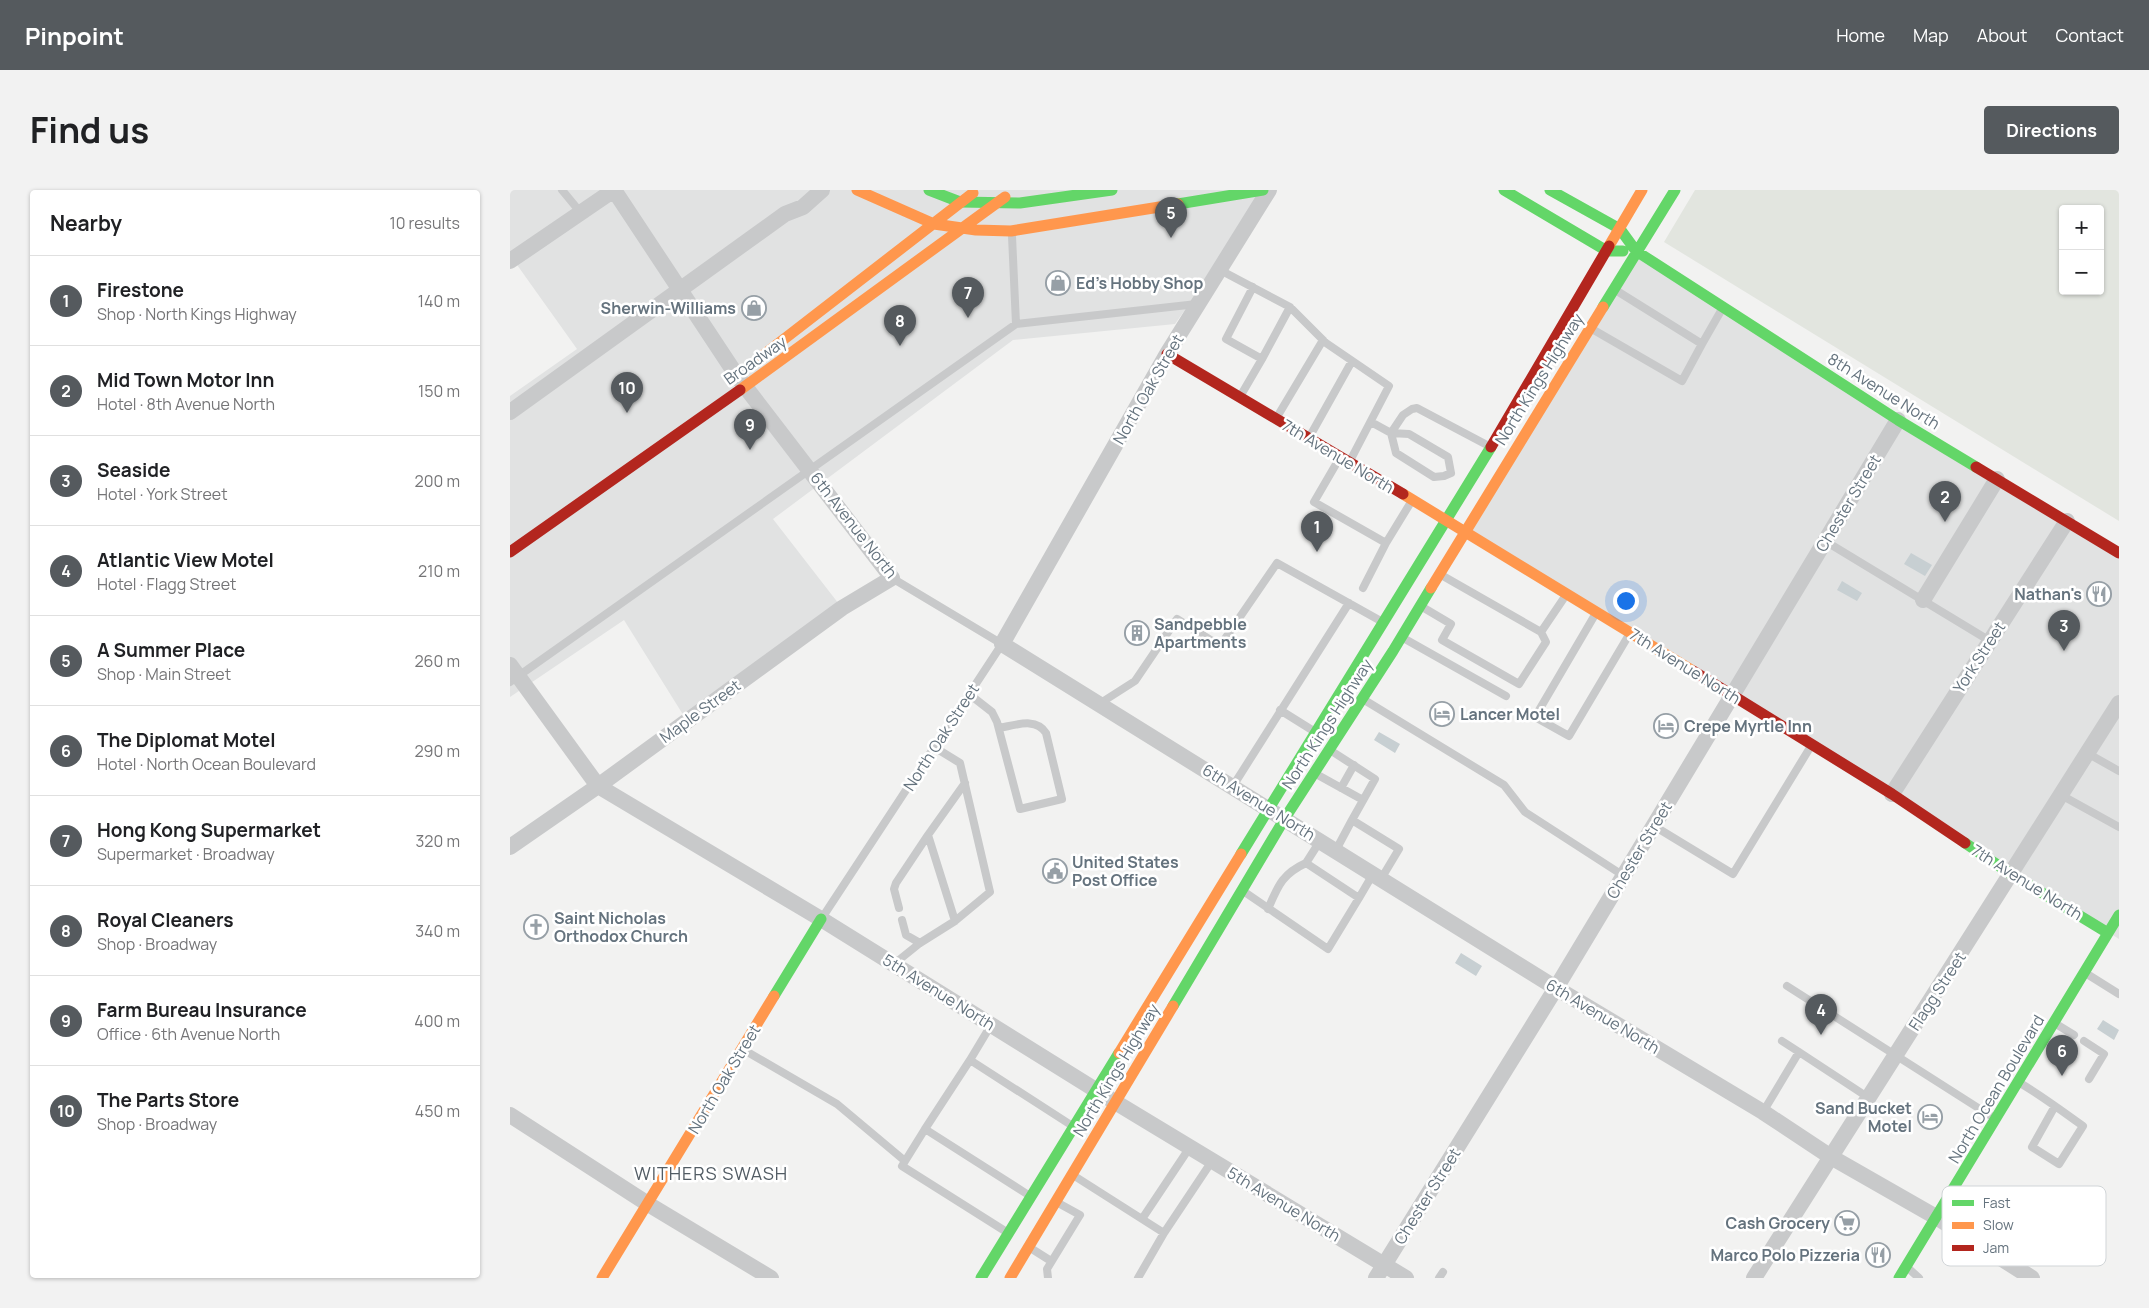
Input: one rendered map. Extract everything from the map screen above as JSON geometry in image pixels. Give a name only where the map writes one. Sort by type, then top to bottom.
[{"type":"main road","points":[[857,190],[934,224],[1011,231],[1263,190]]},
{"type":"main road","points":[[929,190],[960,202],[1020,202],[1112,190]]},
{"type":"main road","name":"Broadway","points":[[510,552],[740,376],[977,190]]},
{"type":"main road","name":"Broadway","points":[[740,376],[965,228],[1016,190]]},
{"type":"main road","points":[[1504,190],[1607,251],[1636,251]]},
{"type":"main road","points":[[1550,190],[1620,229],[1636,251]]},
{"type":"main road","name":"North Kings Highway","points":[[1010,1278],[1285,818],[1329,750],[1383,622],[1446,520],[1459,479],[1491,447],[1642,190]]},
{"type":"main road","name":"North Kings Highway","points":[[981,1278],[1316,732],[1353,693],[1402,636],[1464,530],[1675,190]]},
{"type":"main road","name":"8th Avenue North","points":[[1636,251],[1898,420],[2119,553]]},
{"type":"main road","name":"7th Avenue North","points":[[1167,354],[1567,593],[1892,794],[2011,874],[2113,936]]},
{"type":"main road","name":"North Ocean Boulevard","points":[[1955,1186],[2085,973],[2113,936],[2119,915]]},
{"type":"main road","name":"North Oak Street","points":[[602,1278],[821,919]]},
{"type":"main road","name":"North Ocean Boulevard","points":[[1898,1278],[1942,1207]]},
{"type":"street","points":[[510,261],[614,190]]},
{"type":"street","name":"6th Avenue North","points":[[614,190],[740,376],[892,578]]},
{"type":"street","points":[[510,412],[785,214],[803,207],[822,190]]},
{"type":"street","name":"North Oak Street","points":[[1002,644],[1167,354],[1269,190]]},
{"type":"street","name":"Chester Street","points":[[1380,1271],[1556,988],[1898,420]]},
{"type":"street","points":[[1923,600],[1997,479]]},
{"type":"street","name":"York Street","points":[[1892,794],[2066,521]]},
{"type":"street","name":"Maple Street","points":[[510,847],[598,786],[842,608],[892,578]]},
{"type":"street","name":"6th Avenue North","points":[[1002,644],[1269,808],[1556,988],[1763,1112],[1831,1157],[1942,1221]]},
{"type":"street","name":"5th Avenue North","points":[[513,675],[598,786],[821,919],[1115,1102],[1190,1146],[1380,1271],[1406,1278]]},
{"type":"street","name":"Flagg Street","points":[[1754,1278],[2087,753],[2117,711]]},
{"type":"street","points":[[510,1115],[648,1204],[771,1278]]},
{"type":"street","name":"6th Avenue North","points":[[2013,1266],[2032,1278]]},
{"type":"lane","points":[[562,190],[581,212]]},
{"type":"lane","points":[[1011,231],[1016,324]]},
{"type":"lane","points":[[1220,270],[1290,307],[1323,340],[1388,386],[1371,422],[1314,502],[1386,543]]},
{"type":"lane","points":[[1253,287],[1226,339],[1262,359]]},
{"type":"lane","points":[[1613,289],[1702,344]]},
{"type":"lane","points":[[513,675],[810,470],[1016,324],[1199,304]]},
{"type":"lane","points":[[1240,397],[1290,307]]},
{"type":"lane","points":[[1589,328],[1682,381],[1722,307]]},
{"type":"lane","points":[[1276,419],[1323,340]]},
{"type":"lane","points":[[1308,438],[1352,361]]},
{"type":"lane","points":[[1459,479],[1434,477],[1396,453],[1393,448],[1391,433],[1403,415],[1417,408],[1491,447]]},
{"type":"lane","points":[[1371,422],[1391,433],[1409,434],[1448,457],[1459,479]]},
{"type":"lane","points":[[1363,588],[1386,543],[1413,500]]},
{"type":"lane","points":[[1825,541],[1990,641]]},
{"type":"lane","points":[[1099,704],[1135,682],[1177,619],[1220,646],[1277,563],[1383,622]]},
{"type":"lane","points":[[1420,606],[1451,624],[1442,640],[1519,684],[1546,642],[1540,632],[1439,574]]},
{"type":"lane","name":"6th Avenue North","points":[[892,578],[1002,644]]},
{"type":"lane","points":[[1540,632],[1567,593]]},
{"type":"lane","points":[[1233,786],[1349,603]]},
{"type":"lane","points":[[1597,612],[1535,717],[1569,736],[1630,632]]},
{"type":"lane","points":[[1402,636],[1506,696]]},
{"type":"lane","name":"North Oak Street","points":[[821,919],[1002,644]]},
{"type":"lane","points":[[1353,693],[1504,785],[1525,812],[1624,876]]},
{"type":"lane","points":[[969,694],[992,712],[999,728],[1020,809],[1062,799],[1046,733],[1042,726],[1036,723],[999,728]]},
{"type":"lane","points":[[1280,710],[1316,732]]},
{"type":"lane","points":[[1654,826],[1733,874],[1812,744]]},
{"type":"lane","points":[[894,964],[920,943],[955,921],[990,892],[960,763],[934,747]]},
{"type":"lane","points":[[1329,750],[1354,766],[1364,775],[1374,779],[1336,850]]},
{"type":"lane","points":[[2087,753],[2119,771]]},
{"type":"lane","points":[[1342,788],[1354,766]]},
{"type":"lane","points":[[1315,774],[1355,793],[1363,800]]},
{"type":"lane","points":[[899,908],[894,889],[896,883],[965,783]]},
{"type":"lane","points":[[2061,795],[2119,827]]},
{"type":"lane","points":[[1242,890],[1328,949],[1359,898],[1399,849],[1352,820]]},
{"type":"lane","points":[[928,835],[955,921]]},
{"type":"lane","points":[[1268,909],[1282,880],[1292,870],[1306,863],[1320,840]]},
{"type":"lane","points":[[1306,863],[1359,898]]},
{"type":"lane","points":[[902,920],[906,935],[920,943]]},
{"type":"lane","points":[[2085,973],[2119,994]]},
{"type":"lane","points":[[1787,986],[1996,1119]]},
{"type":"lane","points":[[2055,1023],[2074,1035]]},
{"type":"lane","points":[[992,1025],[902,1166],[1009,1233]]},
{"type":"lane","points":[[1782,1040],[1869,1098]]},
{"type":"lane","points":[[2084,1042],[2104,1054],[2089,1079]]},
{"type":"lane","points":[[742,1049],[837,1104],[905,1161]]},
{"type":"lane","points":[[1763,1112],[1799,1052]]},
{"type":"lane","points":[[970,1060],[1073,1126]]},
{"type":"lane","points":[[2018,1082],[2055,1106],[2083,1126],[2059,1164],[2032,1147],[2055,1106]]},
{"type":"lane","points":[[925,1129],[1031,1197]]},
{"type":"lane","points":[[1142,1219],[1190,1146]]},
{"type":"lane","points":[[1138,1278],[1164,1233],[1212,1160]]},
{"type":"lane","points":[[1072,1174],[1164,1233]]},
{"type":"lane","points":[[1048,1278],[1047,1269],[1051,1261],[1080,1216],[1056,1202]]},
{"type":"lane","points":[[1028,1247],[1051,1261]]},
{"type":"lane","points":[[1906,1266],[1919,1278]]},
{"type":"shaded area","points":[[510,190],[1269,190],[1175,324],[1013,340],[773,519],[842,608],[687,721],[624,620],[510,697],[510,396],[577,349],[510,255]]},
{"type":"shaded area","points":[[1695,190],[2119,190],[2119,521],[1664,242]]},
{"type":"shaded area","points":[[1636,251],[2119,553],[2119,939],[1465,530]]},
{"type":"shaded area","points":[[1911,553],[1932,565],[1925,576],[1904,564]]},
{"type":"shaded area","points":[[1842,581],[1862,593],[1857,601],[1837,590]]},
{"type":"shaded area","points":[[1379,732],[1400,744],[1395,753],[1374,740]]},
{"type":"shaded area","points":[[1461,953],[1482,966],[1476,976],[1455,963]]},
{"type":"shaded area","points":[[2103,1020],[2119,1030],[2114,1040],[2097,1029]]},
{"type":"traffic: fast","points":[[929,190],[960,202],[1020,203],[1112,190]]},
{"type":"traffic: fast","points":[[1178,204],[1263,190]]},
{"type":"traffic: fast","points":[[1504,190],[1607,251],[1623,251]]},
{"type":"traffic: fast","points":[[1550,190],[1620,229],[1636,251],[1898,420],[1976,467]]},
{"type":"traffic: fast","points":[[1603,307],[1675,190]]},
{"type":"traffic: fast","points":[[1241,854],[1491,447]]},
{"type":"traffic: fast","points":[[1173,1006],[1285,818],[1393,651],[1431,588]]},
{"type":"traffic: fast","points":[[1965,843],[2011,874],[2108,933]]},
{"type":"traffic: fast","points":[[1955,1186],[2119,915]]},
{"type":"traffic: fast","points":[[774,996],[821,919]]},
{"type":"traffic: fast","points":[[981,1278],[1119,1053]]},
{"type":"traffic: fast","points":[[1899,1278],[1942,1207]]},
{"type":"traffic: slow","points":[[857,190],[934,224],[976,230],[1011,231],[1178,204]]},
{"type":"traffic: slow","points":[[1609,246],[1642,190]]},
{"type":"traffic: slow","points":[[757,360],[973,193]]},
{"type":"traffic: slow","points":[[740,390],[1005,197]]},
{"type":"traffic: slow","points":[[1431,588],[1603,307]]},
{"type":"traffic: slow","points":[[1403,494],[1693,671]]},
{"type":"traffic: slow","points":[[1119,1053],[1241,854]]},
{"type":"traffic: slow","points":[[602,1278],[774,996]]},
{"type":"traffic: slow","points":[[1010,1278],[1173,1006]]},
{"type":"traffic: jam","points":[[1491,447],[1609,246]]},
{"type":"traffic: jam","points":[[1167,354],[1403,494]]},
{"type":"traffic: jam","points":[[510,552],[740,390]]},
{"type":"traffic: jam","points":[[1976,467],[2119,553]]},
{"type":"traffic: jam","points":[[1693,671],[1892,794],[1965,843]]},
{"type":"place","name":"A Summer Place","points":[[1171,238]]},
{"type":"place","name":"Ed's Hobby Shop","points":[[1058,283]]},
{"type":"place","name":"Sherwin-Williams","points":[[754,308]]},
{"type":"place","name":"Hong Kong Supermarket","points":[[968,318]]},
{"type":"place","name":"Royal Cleaners","points":[[900,346]]},
{"type":"place","name":"The Parts Store","points":[[627,413]]},
{"type":"place","name":"Farm Bureau Insurance","points":[[750,450]]},
{"type":"place","name":"Mid Town Motor Inn","points":[[1945,522]]},
{"type":"place","name":"Firestone","points":[[1317,552]]},
{"type":"place","name":"Nathan's","points":[[2099,594]]},
{"type":"place","name":"Sandpebble Apartments","points":[[1137,633]]},
{"type":"place","name":"Seaside","points":[[2064,651]]},
{"type":"place","name":"Lancer Motel","points":[[1442,714]]},
{"type":"place","name":"Crepe Myrtle Inn","points":[[1666,726]]},
{"type":"place","name":"United States Post Office","points":[[1055,871]]},
{"type":"place","name":"Saint Nicholas Orthodox Church","points":[[536,927]]},
{"type":"place","name":"Atlantic View Motel","points":[[1821,1035]]},
{"type":"place","name":"The Diplomat Motel","points":[[2062,1076]]},
{"type":"place","name":"Sand Bucket Motel","points":[[1930,1117]]},
{"type":"place","name":"Cash Grocery","points":[[1847,1223]]},
{"type":"place","name":"Marco Polo Pizzeria","points":[[1878,1255]]},
{"type":"district","name":"WITHERS SWASH","points":[[711,1174]]}]
